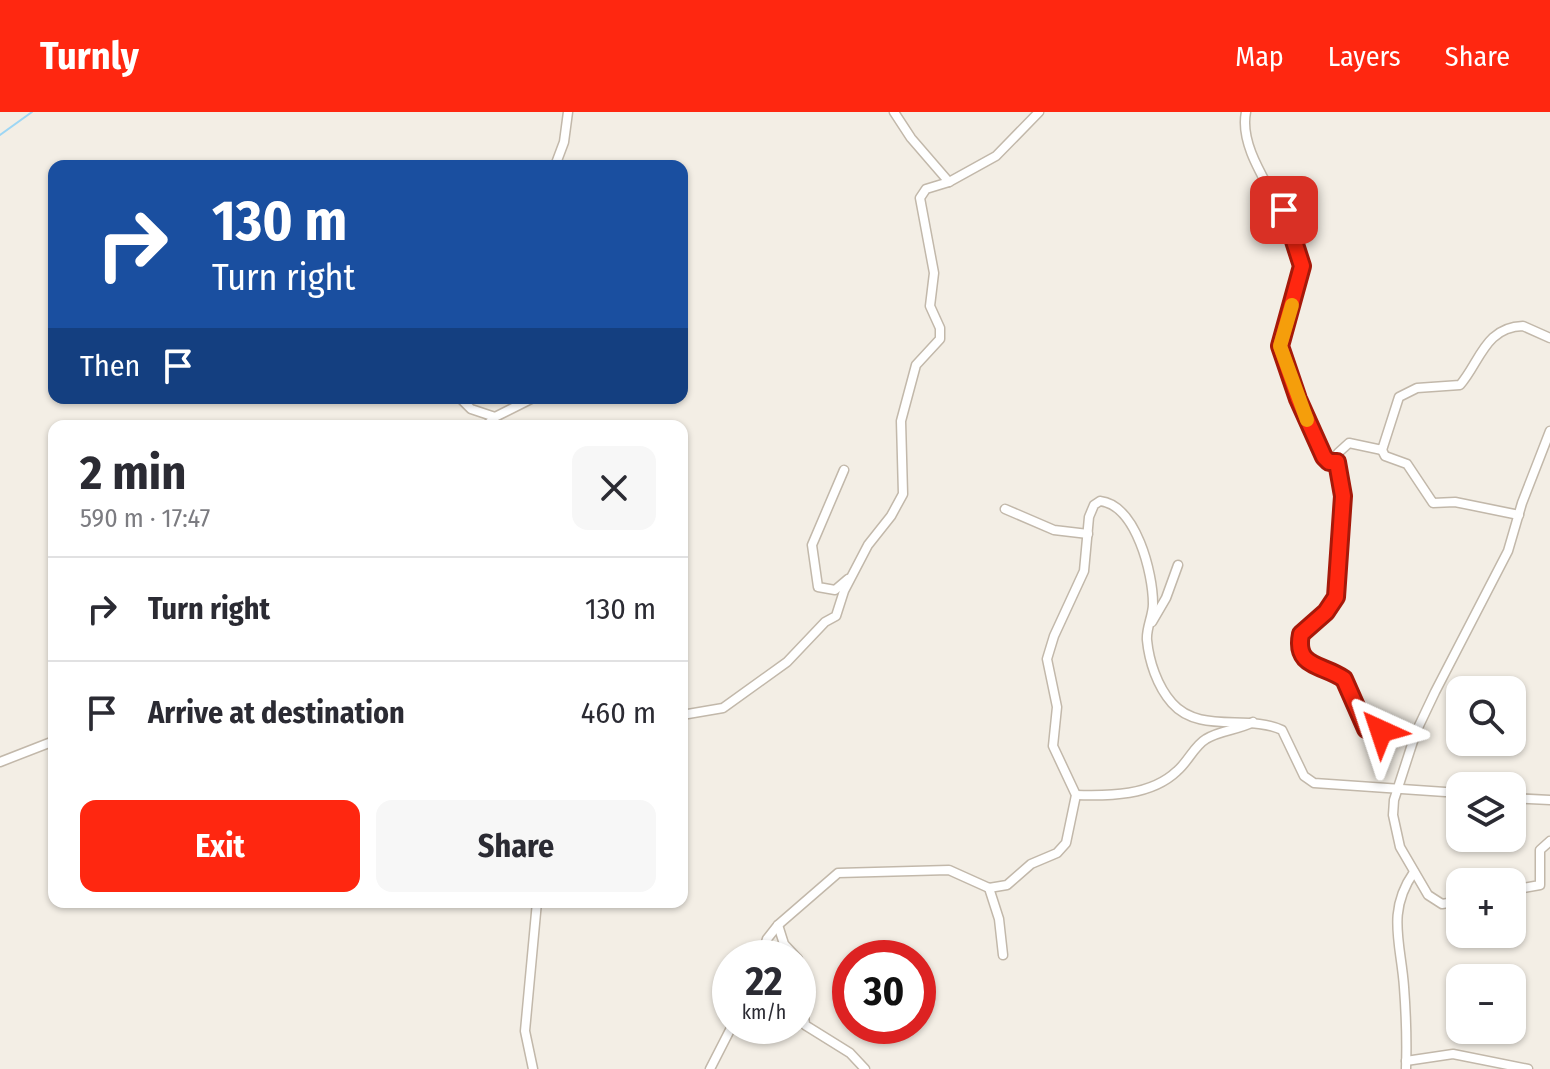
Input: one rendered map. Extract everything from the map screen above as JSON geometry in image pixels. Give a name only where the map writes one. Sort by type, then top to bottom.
[{"type":"street","points":[[557,160],[564,142],[568,112]]},
{"type":"street","points":[[894,112],[911,138],[949,182]]},
{"type":"street","points":[[688,714],[723,708],[787,662],[825,622],[836,616],[844,591],[868,545],[891,516],[903,494],[901,421],[916,365],[940,339],[940,328],[930,306],[934,273],[920,198],[926,189],[949,182],[996,156],[1039,112]]},
{"type":"street","points":[[1246,112],[1243,128],[1246,146],[1284,210],[1301,262],[1281,341],[1283,358],[1324,457],[1329,462],[1337,462]]},
{"type":"street","points":[[1519,515],[1455,502],[1433,503],[1407,464],[1385,456],[1382,450],[1394,409],[1403,394],[1417,388],[1460,385],[1484,345],[1513,327],[1532,328],[1550,338]]},
{"type":"street","points":[[466,404],[471,409],[495,417]]},
{"type":"street","points":[[492,420],[521,404]]},
{"type":"street","points":[[1446,904],[1433,901],[1399,845],[1393,805],[1416,732],[1508,551],[1550,431]]},
{"type":"street","points":[[1382,450],[1347,443],[1341,448],[1337,462],[1343,496],[1336,597],[1326,612],[1301,634],[1300,651],[1313,667],[1344,679],[1369,731],[1416,732]]},
{"type":"street","points":[[844,470],[812,545],[818,587],[835,590],[857,570]]},
{"type":"street","points":[[767,940],[778,925],[838,873],[849,870],[949,870],[989,888],[1007,885],[1031,864],[1057,853],[1066,843],[1076,795],[1053,746],[1057,707],[1047,659],[1054,636],[1084,571],[1091,510],[1100,501],[1116,507],[1148,557],[1153,601],[1147,641],[1152,664],[1172,703],[1198,719],[1253,722],[1282,730],[1304,776],[1314,783],[1446,792]]},
{"type":"street","points":[[1005,509],[1054,530],[1088,534]]},
{"type":"street","points":[[1149,626],[1166,598],[1178,565]]},
{"type":"street","points":[[1076,795],[1115,796],[1149,787],[1177,772],[1206,739],[1236,731],[1253,722]]},
{"type":"street","points":[[0,762],[48,743]]},
{"type":"street","points":[[1526,799],[1550,800]]},
{"type":"street","points":[[1526,888],[1540,885],[1540,850],[1550,841]]},
{"type":"street","points":[[1414,872],[1402,889],[1395,920],[1404,986],[1406,1065],[1453,1054],[1528,1069]]},
{"type":"street","points":[[989,888],[999,919],[1003,955]]},
{"type":"street","points":[[533,1069],[525,1031],[536,908]]},
{"type":"street","points":[[778,925],[783,940]]},
{"type":"street","points":[[816,1032],[850,1053],[865,1069]]},
{"type":"street","points":[[710,1069],[723,1044]]},
{"type":"waterway","points":[[0,135],[32,112]]},
{"type":"slow traffic","points":[[1292,305],[1280,346],[1307,420]]},
{"type":"route","points":[[1284,210],[1302,266],[1281,351],[1324,457],[1329,462],[1337,462],[1343,488],[1336,597],[1331,607],[1301,634],[1299,647],[1302,657],[1313,667],[1344,679],[1366,729],[1381,731]]}]
